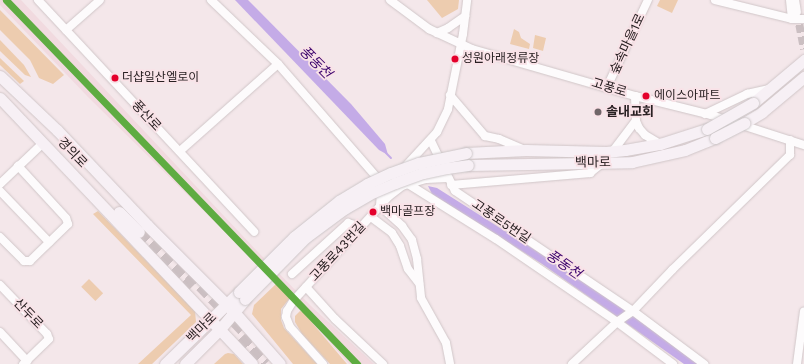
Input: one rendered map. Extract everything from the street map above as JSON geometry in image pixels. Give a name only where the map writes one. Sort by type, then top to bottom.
[{"type":"main road","points":[[773,88],[804,60]]},
{"type":"main road","points":[[0,76],[57,130],[147,225],[234,312],[280,364]]},
{"type":"main road","name":"백마로","points":[[165,364],[226,304],[242,296],[306,236],[344,209],[374,192],[423,173],[468,165],[601,164],[632,162],[685,150],[715,138],[762,112],[804,77]]},
{"type":"main road","name":"경의로","points":[[0,80],[141,229],[0,90]]},
{"type":"main road","name":"백마로","points":[[185,364],[220,329],[234,312],[242,296],[294,237],[339,201],[367,184],[391,172],[419,163],[466,153],[526,150],[613,151],[644,148],[707,129],[753,103],[773,88]]},
{"type":"main road","points":[[0,98],[42,144],[104,206],[164,272],[252,364]]},
{"type":"street","name":"풍산로","points":[[38,0],[254,232]]},
{"type":"street","points":[[66,30],[100,0]]},
{"type":"street","points":[[211,0],[278,64],[375,175],[380,175],[384,178],[386,185],[381,190],[380,206]]},
{"type":"street","name":"고풍로","points":[[390,0],[429,29],[472,49],[635,96],[705,114],[804,145]]},
{"type":"street","points":[[384,178],[399,172],[431,141],[448,109],[467,0]]},
{"type":"street","name":"숲속마을1로","points":[[607,87],[648,0]]},
{"type":"street","points":[[715,0],[794,15],[804,19]]},
{"type":"street","points":[[790,0],[794,15]]},
{"type":"street","points":[[794,15],[796,0]]},
{"type":"street","points":[[437,33],[448,28],[465,16]]},
{"type":"street","points":[[180,151],[278,64]]},
{"type":"street","points":[[705,114],[747,94],[773,88]]},
{"type":"street","points":[[450,96],[485,136],[499,139],[526,150]]},
{"type":"street","points":[[635,96],[636,121],[645,135],[660,144]]},
{"type":"street","points":[[613,151],[636,121]]},
{"type":"street","points":[[572,364],[619,321],[632,312],[672,270],[790,155],[790,140]]},
{"type":"street","name":"고풍로5번길","points":[[431,141],[455,191],[632,312],[704,364]]},
{"type":"street","points":[[0,184],[42,144]]},
{"type":"street","points":[[380,206],[388,196],[409,184],[426,179],[449,181],[590,173],[601,164]]},
{"type":"street","points":[[0,237],[24,261],[30,261],[68,224],[66,218],[18,166]]},
{"type":"street","name":"고풍로5번길","points":[[399,172],[402,179],[409,184],[496,239],[619,321],[673,364]]},
{"type":"street","points":[[375,175],[371,179],[371,186],[375,190],[381,190]]},
{"type":"street","points":[[0,191],[49,242]]},
{"type":"street","name":"고풍로43번길","points":[[323,364],[297,336],[286,317],[294,300],[380,206],[402,226],[412,240],[417,259],[419,283],[424,303],[446,343],[450,364]]},
{"type":"street","name":"고풍로43번길","points":[[371,217],[392,233],[400,246],[408,269],[419,283]]},
{"type":"street","points":[[292,274],[348,223],[362,227]]},
{"type":"street","name":"산두로","points":[[0,285],[47,334],[49,339],[25,362],[0,332]]},
{"type":"street","name":"고풍로43번길","points":[[306,287],[335,319],[383,364]]},
{"type":"street","points":[[797,364],[804,311]]},
{"type":"shaded area","points":[[0,0],[21,0],[257,251],[311,306],[374,364],[349,364],[274,280],[88,97],[0,5]]},
{"type":"shaded area","points":[[235,0],[248,0],[351,104],[385,144],[388,155],[379,150]]},
{"type":"shaded area","points":[[427,0],[459,0],[458,9],[442,18]]},
{"type":"shaded area","points":[[660,0],[678,0],[672,13],[657,6]]},
{"type":"shaded area","points":[[0,10],[64,75],[53,84],[39,78],[30,60],[0,30]]},
{"type":"shaded area","points":[[514,29],[519,32],[521,38],[530,44],[529,49],[510,44]]},
{"type":"shaded area","points":[[535,35],[546,38],[543,51],[533,48]]},
{"type":"shaded area","points":[[0,40],[24,65],[31,77],[25,75],[0,51]]},
{"type":"shaded area","points":[[0,58],[24,81],[20,84],[0,65]]},
{"type":"shaded area","points":[[428,186],[437,188],[543,255],[613,301],[699,364],[684,364],[542,264],[432,194]]},
{"type":"shaded area","points":[[98,211],[195,311],[196,322],[152,364],[138,364],[191,315],[93,214]]},
{"type":"shaded area","points":[[89,279],[103,293],[95,301],[81,287]]},
{"type":"shaded area","points":[[276,284],[290,298],[281,309],[281,320],[284,328],[317,364],[293,364],[252,314],[254,305]]},
{"type":"shaded area","points":[[300,311],[303,312],[347,364],[330,364],[302,334],[295,322],[295,316]]},
{"type":"shaded area","points":[[228,353],[234,354],[243,364],[214,364]]},
{"type":"waterway","name":"풍동천","points":[[386,153],[391,158]]},
{"type":"tunnel","points":[[797,13],[804,49]]},
{"type":"tunnel","points":[[139,232],[192,286]]},
{"type":"tunnel","points":[[189,274],[252,340]]},
{"type":"tunnel","points":[[241,337],[265,364]]},
{"type":"transit line","points":[[6,0],[357,364]]},
{"type":"place","name":"성원아래정류장","points":[[455,59]]},
{"type":"place","name":"더샵일산엘로이","points":[[115,78]]},
{"type":"place","name":"에이스아파트","points":[[646,96]]},
{"type":"place","name":"솔내교회","points":[[598,112]]},
{"type":"place","name":"백마골프장","points":[[373,212]]}]
